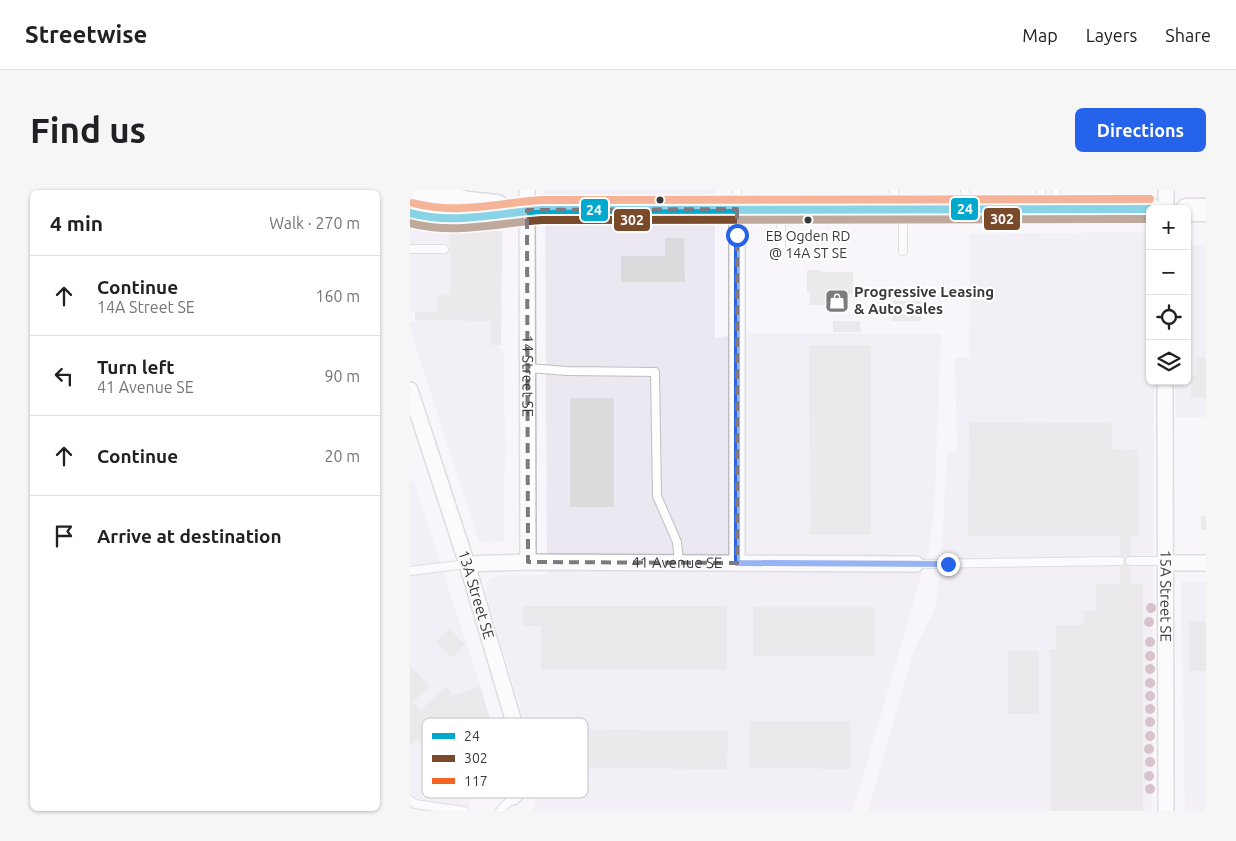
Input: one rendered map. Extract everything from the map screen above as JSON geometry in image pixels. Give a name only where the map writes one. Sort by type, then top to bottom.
[{"type":"street","points":[[419,190],[468,203],[527,200],[737,199],[781,209],[968,200],[1048,200],[1146,210]]},
{"type":"street","points":[[1166,190],[1166,205]]},
{"type":"street","points":[[737,199],[737,563]]},
{"type":"street","points":[[410,213],[420,216],[463,219],[527,200]]},
{"type":"street","name":"14 Street SE","points":[[527,200],[528,562]]},
{"type":"street","points":[[1191,210],[1206,210]]},
{"type":"street","name":"15A Street SE","points":[[1166,385],[1166,811]]},
{"type":"street","name":"13A Street SE","points":[[410,390],[467,564],[513,718]]},
{"type":"street","name":"41 Avenue SE","points":[[467,564],[528,562],[916,564]]},
{"type":"street","points":[[1165,562],[1206,563]]},
{"type":"lane","points":[[897,203],[903,251]]},
{"type":"lane","points":[[781,209],[781,250]]},
{"type":"lane","points":[[410,249],[444,249]]},
{"type":"lane","points":[[528,368],[567,371],[655,372],[657,496],[677,542],[679,563]]},
{"type":"lane","points":[[916,564],[1120,561]]},
{"type":"lane","points":[[1130,561],[1165,562]]},
{"type":"lane","points":[[410,571],[467,564]]},
{"type":"lane","points":[[500,811],[511,798]]},
{"type":"lane","points":[[410,800],[415,804],[464,811]]},
{"type":"highlighted area","points":[[737,209],[737,563],[528,562],[527,210]]},
{"type":"shaded area","points":[[545,190],[715,190],[715,338],[746,333],[941,334],[934,513],[928,552],[853,811],[533,811],[537,798],[588,798],[588,718],[523,718],[485,590],[488,580],[500,575],[547,574]]},
{"type":"shaded area","points":[[410,228],[491,229],[491,231],[502,231],[501,345],[498,345],[504,355],[506,449],[504,541],[479,542],[410,329],[410,323],[417,320],[415,320],[415,312],[410,312]]},
{"type":"shaded area","points":[[1142,232],[1146,235],[1146,385],[1154,385],[1152,811],[868,811],[913,653],[936,606],[941,564],[947,453],[957,452],[955,358],[969,357],[970,234]]},
{"type":"shaded area","points":[[1191,245],[1206,245],[1206,417],[1176,417],[1175,385],[1191,385]]},
{"type":"shaded area","points":[[410,481],[414,482],[490,718],[422,718],[422,798],[469,798],[469,811],[420,811],[410,808]]},
{"type":"shaded area","points":[[1181,582],[1206,582],[1206,811],[1185,811]]},
{"type":"building","points":[[450,230],[502,231],[501,345],[491,345],[491,321],[415,320],[415,312],[438,312],[438,295],[450,295]]},
{"type":"building","points":[[665,238],[684,238],[685,282],[621,282],[621,256],[665,256]]},
{"type":"building","points":[[807,270],[853,272],[853,294],[841,294],[841,305],[810,305],[810,293],[807,293]]},
{"type":"building","points":[[893,301],[921,301],[921,321],[892,321]]},
{"type":"building","points":[[833,321],[860,321],[861,332],[833,332]]},
{"type":"building","points":[[809,345],[871,345],[871,535],[810,535]]},
{"type":"building","points":[[1196,357],[1206,357],[1206,397],[1191,397],[1191,376],[1196,376]]},
{"type":"building","points":[[570,398],[614,398],[614,507],[570,507]]},
{"type":"building","points":[[969,422],[1112,423],[1112,449],[1138,450],[1138,536],[1130,536],[1130,584],[1143,584],[1143,811],[1051,811],[1050,649],[1056,649],[1056,625],[1084,625],[1083,611],[1096,611],[1096,584],[1120,584],[1120,536],[968,536]]},
{"type":"building","points":[[1201,516],[1206,516],[1206,530],[1201,530]]},
{"type":"building","points":[[523,606],[727,606],[727,670],[541,670],[541,626],[523,626]]},
{"type":"building","points":[[753,607],[875,607],[875,656],[753,656]]},
{"type":"building","points":[[1189,621],[1206,621],[1206,671],[1189,671]]},
{"type":"building","points":[[450,629],[465,645],[451,658],[436,642]]},
{"type":"building","points":[[1008,651],[1039,651],[1039,714],[1008,714]]},
{"type":"building","points":[[410,665],[430,686],[413,702],[421,710],[445,687],[450,690],[451,696],[480,686],[490,718],[422,718],[422,746],[417,740],[410,746]]},
{"type":"building","points":[[750,721],[850,721],[850,769],[750,768]]},
{"type":"building","points":[[588,729],[728,731],[727,769],[588,768]]},
{"type":"transit line","name":"117","points":[[413,203],[445,208],[461,208],[542,200],[1150,199]]},
{"type":"transit line","name":"24","points":[[410,213],[443,218],[459,218],[542,210],[1146,209]]},
{"type":"transit line","name":"302","points":[[410,223],[443,228],[460,228],[542,220],[1146,219]]},
{"type":"place","name":"EB Ogden RD @ 14A ST SE","points":[[808,220]]},
{"type":"place","name":"Progressive Leasing & Auto Sales","points":[[837,301]]},
{"type":"route","points":[[737,235],[737,563],[948,564]]}]
